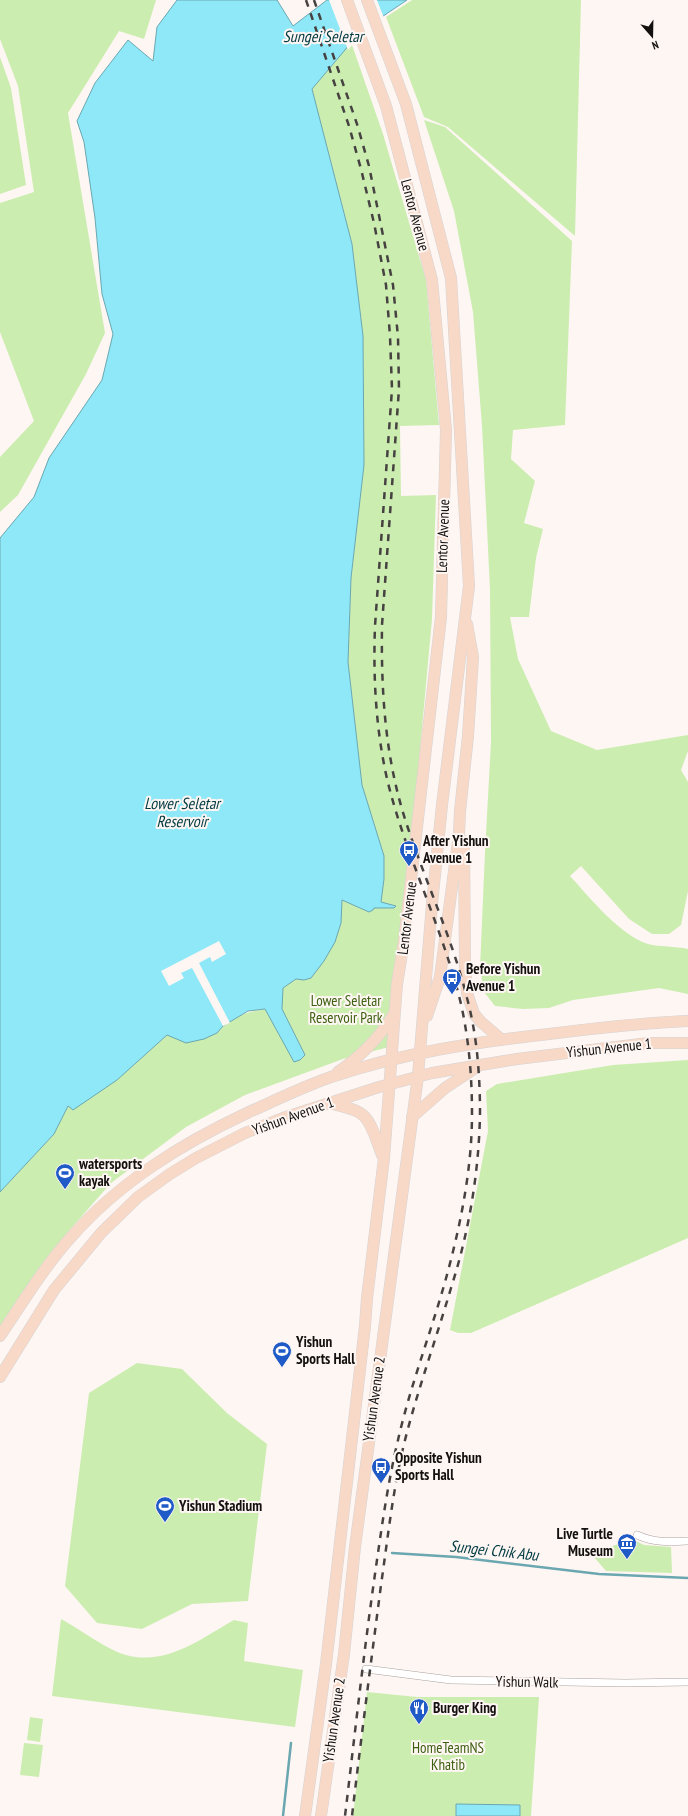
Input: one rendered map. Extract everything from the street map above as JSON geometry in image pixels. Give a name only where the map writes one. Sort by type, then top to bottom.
[{"type":"main road","name":"Lentor Avenue","points":[[347,0],[386,106],[432,280],[446,430],[441,617],[404,941],[397,984],[391,1060],[391,1084]]},
{"type":"main road","name":"Lentor Avenue","points":[[368,0],[406,104],[451,278],[469,579],[432,904],[420,1053]]},
{"type":"main road","points":[[422,1030],[440,977],[459,834],[473,657],[465,611]]},
{"type":"main road","points":[[463,784],[465,968],[467,994],[474,1014],[501,1039]]},
{"type":"main road","points":[[331,1077],[366,1050],[383,1032],[395,1012]]},
{"type":"main road","name":"Yishun Avenue 1","points":[[0,1336],[43,1271],[72,1235],[107,1201],[143,1171],[208,1131],[296,1091],[331,1077],[420,1053],[462,1044],[501,1039],[637,1024],[688,1021]]},
{"type":"main road","name":"Yishun Avenue 1","points":[[0,1376],[54,1290],[101,1232],[138,1197],[170,1174],[196,1158],[245,1133],[283,1118],[418,1076],[517,1059],[649,1043],[688,1043]]},
{"type":"main road","name":"Yishun Avenue 2","points":[[321,1816],[344,1654],[357,1532],[420,1053]]},
{"type":"main road","points":[[412,1117],[445,1088],[480,1065]]},
{"type":"main road","name":"Yishun Avenue 2","points":[[305,1816],[326,1657],[384,1158],[391,1084]]},
{"type":"main road","points":[[329,1103],[364,1115],[370,1124],[384,1158]]},
{"type":"main road","points":[[208,1131],[228,1126],[234,1134],[228,1142]]},
{"type":"street","points":[[637,1536],[666,1543],[688,1541]]},
{"type":"street","name":"Yishun Walk","points":[[366,1669],[452,1680],[625,1683],[688,1682]]},
{"type":"green space","points":[[0,0],[156,0],[144,39],[119,31],[68,113],[105,333],[86,374],[18,495],[0,512],[0,457],[34,421],[0,332],[0,203],[34,192],[18,86],[0,39]]},
{"type":"green space","points":[[412,0],[581,0],[575,236],[448,127],[424,117],[386,17]]},
{"type":"green space","name":"Lower Seletar Reservoir Park","points":[[351,42],[383,134],[426,280],[439,425],[400,426],[401,496],[436,495],[432,619],[406,903],[389,1047],[343,1059],[245,1095],[186,1127],[111,1183],[67,1233],[0,1327],[0,1192],[54,1134],[68,1106],[117,1080],[167,1035],[217,1033],[238,1016],[246,1013],[282,1009],[283,988],[296,979],[304,980],[311,978],[330,950],[337,933],[342,900],[369,912],[374,908],[396,906],[381,902],[384,879],[384,856],[362,785],[348,662],[351,578],[364,465],[363,336],[352,244],[312,89]]},
{"type":"green space","points":[[0,57],[11,88],[26,185],[0,194]]},
{"type":"green space","points":[[424,120],[445,127],[572,241],[565,425],[513,430],[511,459],[535,481],[524,523],[543,529],[536,558],[529,617],[510,617],[518,659],[551,731],[597,750],[688,735],[688,751],[681,770],[688,782],[688,891],[681,925],[669,934],[652,934],[629,919],[581,866],[570,876],[606,915],[627,933],[648,944],[688,949],[688,994],[659,988],[573,1000],[549,1008],[523,1009],[495,1006],[484,992],[480,968],[491,742],[490,589],[482,426],[473,312],[454,211]]},
{"type":"green space","points":[[688,1060],[688,1238],[471,1333],[458,1333],[450,1330],[488,1131],[486,1091],[497,1084],[613,1065]]},
{"type":"green space","name":"Yishun Stadium","points":[[137,1363],[182,1369],[227,1413],[267,1444],[248,1601],[192,1604],[142,1629],[97,1623],[65,1586],[89,1393]]},
{"type":"green space","name":"Live Turtle Museum","points":[[632,1539],[644,1545],[671,1547],[672,1573],[606,1571],[594,1557],[607,1548]]},
{"type":"green space","points":[[61,1619],[101,1644],[126,1655],[141,1657],[155,1657],[183,1649],[234,1620],[248,1623],[244,1661],[303,1670],[295,1727],[52,1696]]},
{"type":"green space","name":"HomeTeamNS Khatib","points":[[367,1692],[417,1697],[539,1697],[531,1816],[353,1816]]},
{"type":"green space","points":[[30,1717],[43,1719],[40,1742],[27,1740]]},
{"type":"green space","points":[[24,1743],[43,1745],[39,1777],[20,1775]]},
{"type":"water","name":"Lower Seletar Reservoir","points":[[177,0],[277,0],[293,26],[327,0],[407,0],[361,31],[312,89],[352,244],[363,336],[364,465],[351,578],[348,662],[362,785],[384,856],[384,879],[381,902],[396,906],[394,908],[374,908],[369,912],[342,900],[341,923],[335,942],[324,961],[311,978],[304,980],[296,979],[283,988],[282,1009],[305,1055],[300,1060],[294,1062],[265,1009],[248,1011],[223,1026],[217,1033],[204,1039],[186,1043],[167,1035],[117,1080],[73,1110],[68,1106],[54,1134],[0,1192],[0,538],[34,497],[49,458],[102,380],[113,334],[102,294],[95,218],[84,142],[77,121],[95,83],[128,40],[153,61],[157,27]]},
{"type":"water","points":[[456,1804],[520,1805],[520,1816],[456,1816]]},
{"type":"pier","points":[[329,0],[377,0],[384,18],[363,32],[348,50]]},
{"type":"pier","points":[[219,941],[226,954],[212,962],[210,957],[199,963],[230,1023],[223,1026],[192,968],[181,973],[184,978],[169,986],[161,971]]},
{"type":"waterway","name":"Sungei Chik Abu","points":[[392,1553],[456,1557],[599,1574],[688,1578]]},
{"type":"waterway","points":[[283,1816],[291,1743]]},
{"type":"railway","points":[[306,0],[349,126],[374,223],[386,285],[392,389],[374,646],[378,725],[384,764],[396,811],[445,949],[461,1004],[468,1045],[472,1100],[470,1156],[456,1241],[403,1420],[388,1488],[368,1629],[345,1816]]},
{"type":"railway","points":[[314,0],[357,124],[369,166],[393,285],[398,337],[399,389],[382,625],[382,674],[389,747],[398,795],[405,819],[454,953],[467,998],[476,1041],[480,1099],[478,1157],[468,1224],[457,1267],[410,1421],[397,1476],[381,1585],[352,1816]]},
{"type":"place","name":"After Yishun Avenue 1","points":[[409,867]]},
{"type":"place","name":"Before Yishun Avenue 1","points":[[452,995]]},
{"type":"place","name":"watersports kayak","points":[[65,1190]]},
{"type":"place","name":"Yishun Sports Hall","points":[[282,1368]]},
{"type":"place","name":"Opposite Yishun Sports Hall","points":[[381,1484]]},
{"type":"place","name":"Yishun Stadium","points":[[165,1523]]},
{"type":"place","name":"Live Turtle Museum","points":[[627,1560]]},
{"type":"place","name":"Burger King","points":[[419,1725]]},
{"type":"water label","name":"Sungei Seletar","points":[[323,36]]}]
